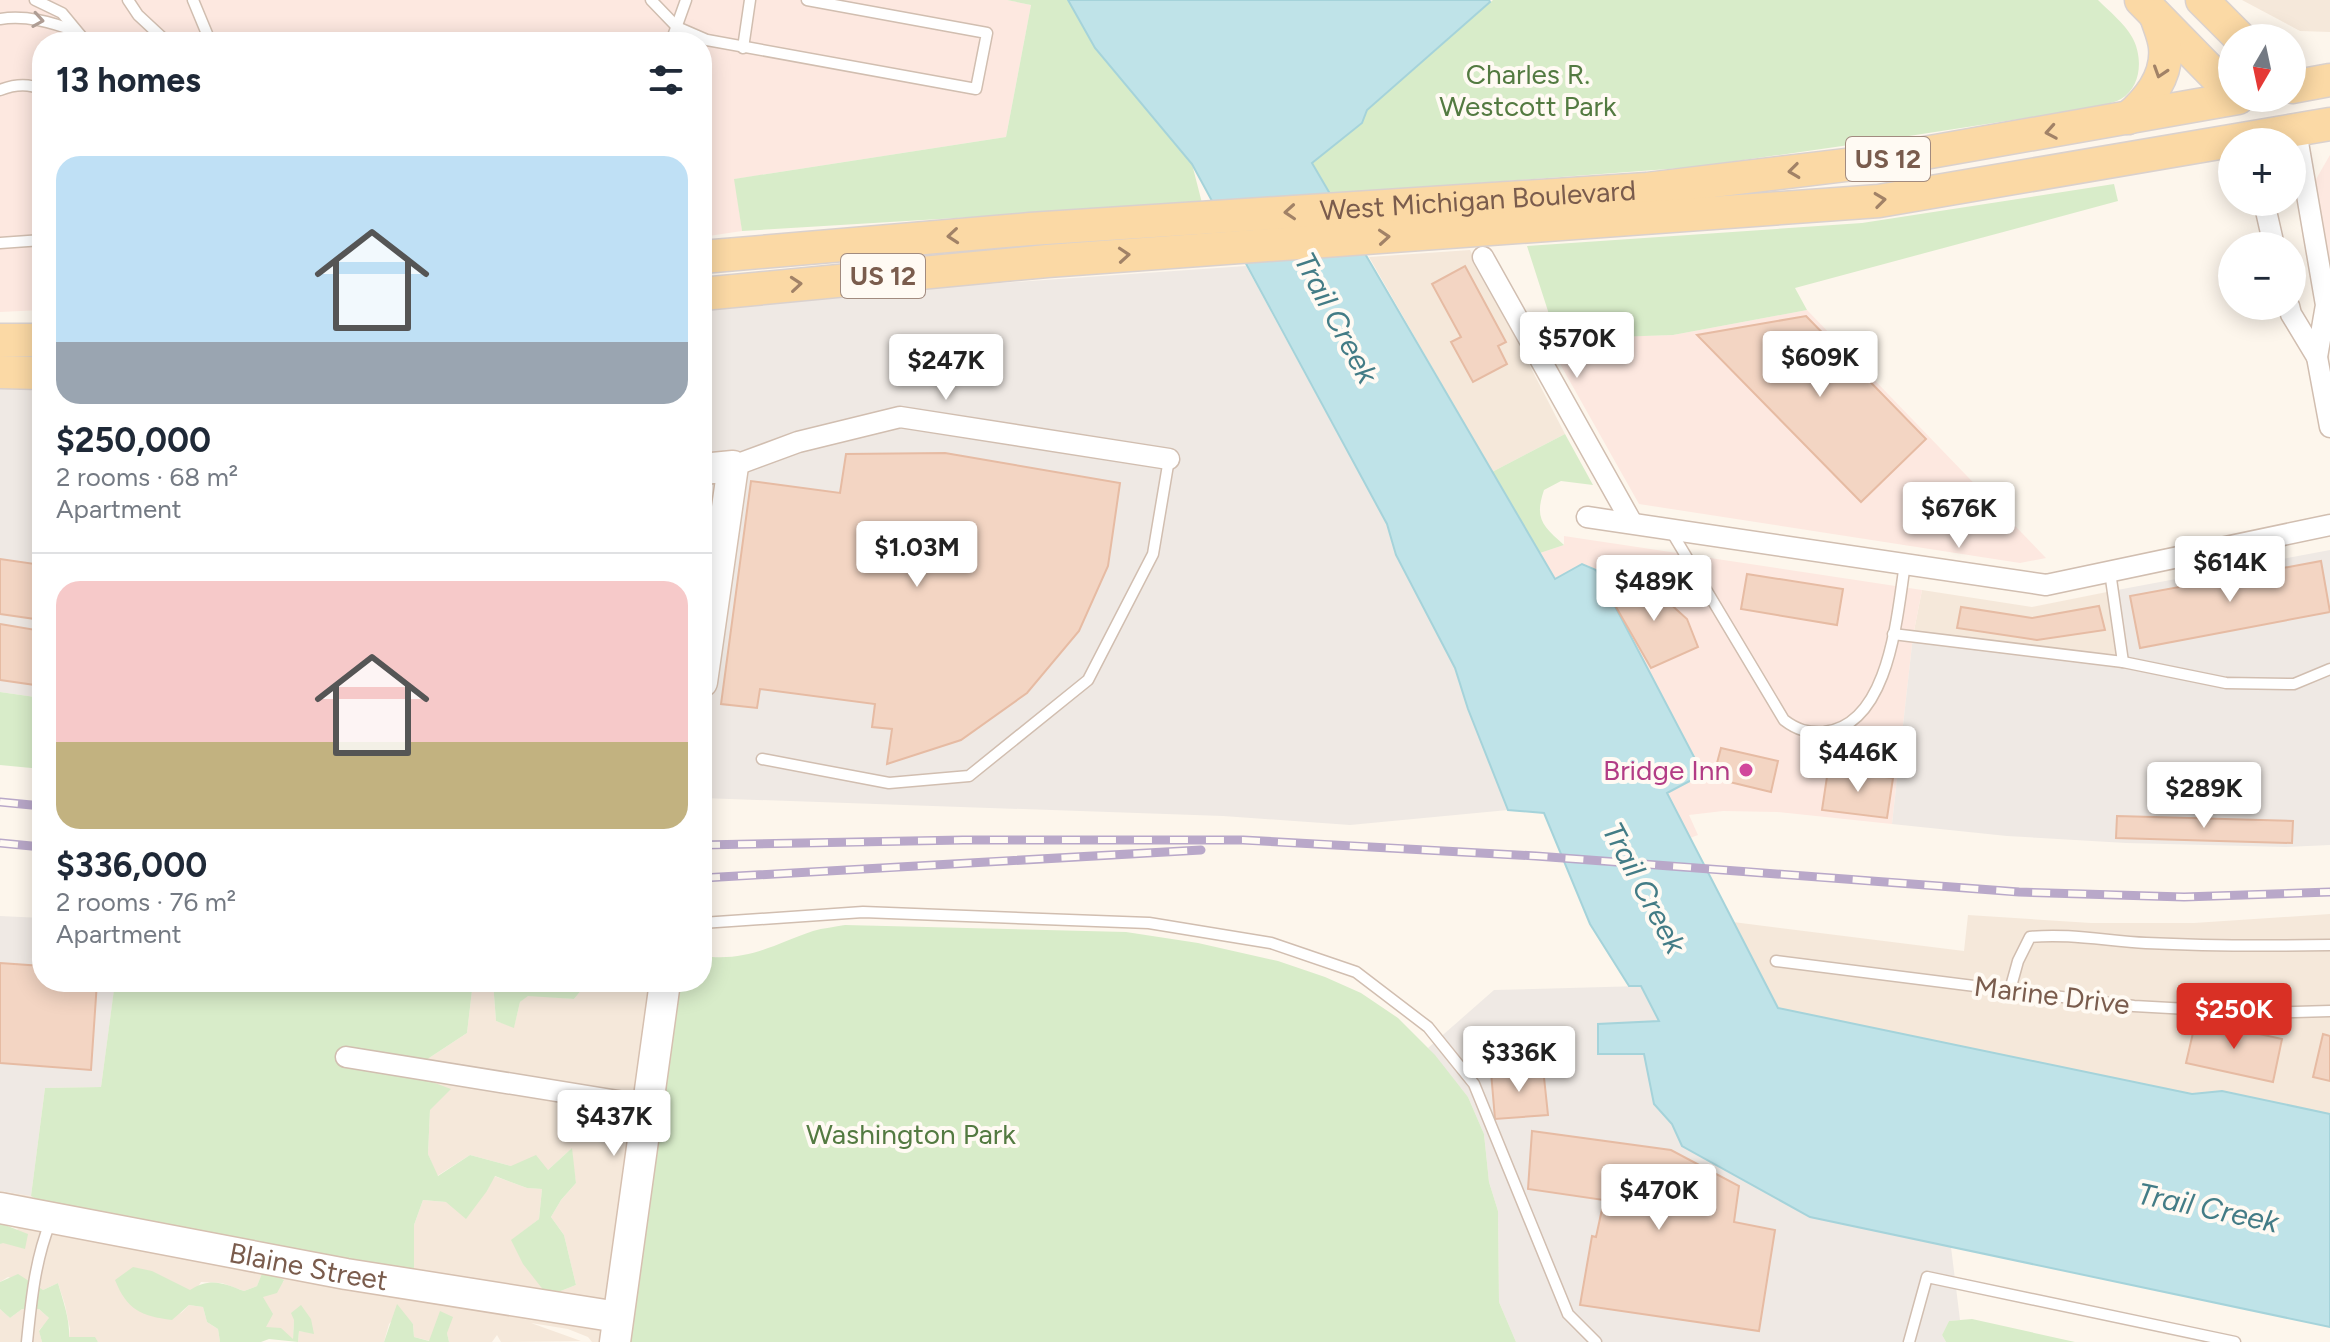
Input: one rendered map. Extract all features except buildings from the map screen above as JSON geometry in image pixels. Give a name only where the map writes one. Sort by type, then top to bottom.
[{"type":"main road","points":[[2202,0],[2226,24]]},
{"type":"main road","points":[[2149,8],[2218,79]]},
{"type":"main road","points":[[2128,118],[2150,96],[2160,76],[2165,47],[2149,8]]},
{"type":"main road","points":[[2306,84],[2330,80]]},
{"type":"main road","name":"West Michigan Boulevard","points":[[712,257],[1030,229],[1647,189],[1879,161],[2218,101]]},
{"type":"main road","name":"US 12","points":[[2306,129],[2330,124]]},
{"type":"main road","name":"West Michigan Boulevard","points":[[712,293],[1047,261],[1879,201],[2218,145]]},
{"type":"main road","points":[[0,340],[32,340]]},
{"type":"main road","points":[[0,372],[32,373]]},
{"type":"street","points":[[2306,189],[2326,305],[2317,357],[2330,427]]},
{"type":"street","points":[[1483,257],[1632,523]]},
{"type":"street","points":[[2295,320],[2317,357]]},
{"type":"street","points":[[712,468],[733,466],[798,442],[900,417],[1169,459]]},
{"type":"street","points":[[712,612],[733,466]]},
{"type":"street","points":[[1587,517],[2046,585],[2330,525]]},
{"type":"street","points":[[616,1330],[664,992]]},
{"type":"street","points":[[346,1057],[649,1106]]},
{"type":"street","name":"Blaine Street","points":[[0,1208],[346,1274],[616,1330]]},
{"type":"lane","points":[[35,0],[62,13]]},
{"type":"lane","points":[[55,0],[75,31]]},
{"type":"lane","points":[[128,0],[138,15],[156,32]]},
{"type":"lane","points":[[193,0],[206,32]]},
{"type":"lane","points":[[651,0],[677,27],[689,32]]},
{"type":"lane","points":[[675,32],[686,0]]},
{"type":"lane","points":[[743,48],[750,0]]},
{"type":"lane","points":[[712,41],[976,89],[987,33],[807,0]]},
{"type":"lane","points":[[0,19],[30,18],[75,31]]},
{"type":"lane","points":[[0,90],[17,85],[32,87]]},
{"type":"lane","points":[[0,243],[32,241]]},
{"type":"lane","points":[[762,759],[889,783],[969,776],[1088,680],[1153,554],[1169,459]]},
{"type":"lane","points":[[1670,529],[1784,720],[1796,729],[1813,733],[1850,724],[1868,704],[1880,682],[1891,649],[1905,564]]},
{"type":"lane","points":[[2110,572],[2123,662]]},
{"type":"lane","points":[[1893,634],[2123,662],[2226,683],[2294,684],[2330,669]]},
{"type":"lane","points":[[712,922],[863,912],[1149,923],[1271,943],[1356,972],[1428,1027],[1474,1084],[1568,1314],[1596,1342]]},
{"type":"lane","points":[[2010,990],[2018,961],[2030,937],[2053,935],[2226,947],[2330,945]]},
{"type":"lane","name":"Marine Drive","points":[[1776,961],[2134,1006],[2260,1013],[2330,1011]]},
{"type":"lane","points":[[27,1342],[31,1301],[43,1241],[52,1218]]},
{"type":"lane","points":[[1909,1342],[1927,1277],[2235,1342]]},
{"type":"shaded area","points":[[0,0],[1007,0],[1031,5],[1006,137],[735,179],[742,231],[712,236],[712,32],[32,32],[32,310],[0,312]]},
{"type":"shaded area","points":[[2242,0],[2330,0],[2330,32],[2306,31],[2306,24],[2287,24]]},
{"type":"shaded area","points":[[2330,155],[2330,277],[2316,203],[2315,181]]},
{"type":"shaded area","points":[[1470,250],[1565,434],[1492,472],[1369,257]]},
{"type":"shaded area","points":[[1246,266],[1387,524],[1396,555],[1455,668],[1508,810],[1350,825],[1223,816],[712,798],[712,307],[786,298]]},
{"type":"shaded area","points":[[1807,310],[2046,558],[2020,563],[1639,504],[1546,339],[1673,335]]},
{"type":"shaded area","points":[[0,377],[32,381],[32,697],[0,692]]},
{"type":"shaded area","points":[[1564,536],[1922,590],[1913,636],[1892,824],[1777,812],[1723,811],[1689,815],[1698,835],[1690,838],[1667,793],[1703,774],[1582,564],[1555,579],[1540,553],[1564,545]]},
{"type":"shaded area","points":[[2330,550],[2330,845],[2286,847],[2126,843],[2007,836],[1892,824],[1913,636],[2122,662],[2112,591]]},
{"type":"shaded area","points":[[1922,590],[2032,607],[2112,591],[2123,662],[1913,636]]},
{"type":"shaded area","points":[[2330,914],[2330,1114],[2222,1091],[2192,1094],[1778,1008],[1733,922],[1964,951],[1968,915],[2091,923],[2194,923]]},
{"type":"shaded area","points":[[0,916],[32,918],[32,992],[114,992],[101,1087],[45,1088],[31,1196],[0,1191]]},
{"type":"shaded area","points":[[1641,986],[1659,1021],[1599,1054],[1644,1054],[1654,1104],[1672,1124],[1682,1146],[1810,1217],[1951,1247],[1960,1320],[1949,1321],[1942,1335],[1946,1342],[1516,1342],[1499,1302],[1498,1211],[1489,1182],[1484,1134],[1468,1097],[1428,1048],[1494,990]]},
{"type":"shaded area","points":[[472,992],[494,992],[496,1021],[514,1027],[520,1002],[528,995],[574,999],[580,992],[676,992],[625,1342],[592,1342],[588,1337],[568,1329],[531,1323],[581,1341],[501,1342],[497,1335],[492,1342],[449,1342],[447,1333],[430,1341],[414,1337],[413,1324],[401,1311],[389,1324],[384,1342],[298,1342],[299,1331],[313,1333],[294,1320],[293,1340],[266,1327],[262,1296],[284,1281],[263,1272],[257,1286],[244,1291],[222,1283],[201,1282],[180,1314],[189,1305],[203,1307],[207,1322],[218,1329],[220,1342],[98,1342],[94,1337],[69,1338],[70,1329],[58,1283],[43,1290],[8,1277],[0,1282],[0,1244],[18,1229],[0,1223],[0,1191],[31,1196],[101,1238],[413,1271],[414,1225],[423,1200],[446,1202],[487,1191],[494,1176],[527,1188],[542,1189],[539,1219],[512,1240],[548,1296],[576,1285],[564,1235],[551,1217],[576,1183],[571,1149],[548,1170],[511,1166],[470,1155],[437,1176],[428,1154],[430,1110],[415,1076],[429,1058],[467,1033]]},
{"type":"shaded area","points":[[0,1309],[10,1318],[22,1309],[39,1309],[50,1319],[39,1330],[42,1342],[0,1342]]},
{"type":"green space","points":[[1007,0],[1068,0],[1095,48],[1192,164],[1202,203],[742,231],[734,179],[1006,137],[1031,5]]},
{"type":"green space","name":"Charles R. Westcott Park","points":[[1493,0],[2098,0],[2132,37],[2139,62],[2137,79],[2128,94],[2103,106],[1695,167],[1330,194],[1312,162],[1362,123],[1367,110]]},
{"type":"green space","points":[[2114,184],[2118,201],[1795,288],[1807,310],[1673,335],[1557,339],[1527,246],[1862,223]]},
{"type":"green space","points":[[1565,434],[1593,485],[1561,481],[1544,490],[1540,508],[1542,521],[1564,545],[1540,553],[1492,472]]},
{"type":"green space","points":[[0,692],[32,697],[32,768],[0,765]]},
{"type":"green space","name":"Washington Park","points":[[845,925],[1126,932],[1198,943],[1278,961],[1361,993],[1398,1018],[1435,1055],[1468,1097],[1484,1134],[1489,1182],[1498,1211],[1499,1302],[1516,1342],[625,1342],[676,992],[712,992],[712,957],[746,954],[813,931]]},
{"type":"green space","points":[[114,992],[472,992],[467,1033],[429,1058],[416,1076],[451,1089],[430,1110],[428,1154],[438,1176],[470,1155],[511,1166],[536,1155],[548,1170],[572,1148],[576,1183],[551,1217],[564,1235],[576,1285],[548,1296],[523,1264],[511,1240],[539,1219],[542,1189],[527,1188],[495,1176],[466,1219],[446,1202],[423,1200],[414,1225],[414,1271],[101,1238],[31,1196],[45,1088],[101,1087]]},
{"type":"green space","points":[[494,992],[580,992],[574,999],[528,996],[520,1002],[514,1028],[496,1021]]},
{"type":"green space","points":[[0,1223],[28,1234],[25,1249],[0,1244]]},
{"type":"green space","points":[[133,1267],[152,1271],[190,1290],[210,1282],[244,1291],[257,1286],[263,1271],[284,1280],[277,1293],[263,1297],[273,1314],[266,1327],[281,1328],[293,1339],[294,1320],[291,1313],[301,1305],[311,1319],[314,1334],[299,1331],[298,1342],[269,1339],[261,1342],[220,1342],[218,1329],[207,1322],[203,1307],[189,1305],[172,1320],[152,1316],[130,1305],[115,1280]]},
{"type":"green space","points":[[18,1274],[43,1290],[58,1283],[69,1337],[95,1337],[98,1342],[42,1342],[39,1331],[49,1318],[39,1309],[22,1309],[10,1318],[0,1309],[0,1282]]},
{"type":"green space","points":[[397,1304],[413,1324],[414,1337],[429,1341],[440,1311],[453,1317],[447,1333],[449,1342],[384,1342]]},
{"type":"green space","points":[[1972,1319],[2075,1342],[1946,1342],[1942,1335],[1949,1321]]},
{"type":"water","name":"Trail Creek","points":[[1068,0],[1489,0],[1367,110],[1362,123],[1312,163],[1555,579],[1582,564],[1596,570],[1703,774],[1667,793],[1778,1008],[2192,1094],[2222,1091],[2330,1114],[2330,1327],[1810,1217],[1682,1146],[1672,1124],[1654,1104],[1644,1054],[1598,1054],[1598,1024],[1659,1021],[1641,986],[1629,986],[1590,924],[1544,813],[1508,810],[1455,668],[1396,555],[1387,524],[1192,164],[1095,48]]},
{"type":"railway","points":[[0,802],[32,805]]},
{"type":"railway","points":[[712,845],[963,840],[1243,840],[1536,856],[2019,892],[2184,897],[2330,892]]},
{"type":"railway","points":[[0,843],[32,846]]},
{"type":"railway","points":[[712,877],[1201,850]]},
{"type":"place","name":"Bridge Inn","points":[[1746,770]]}]
